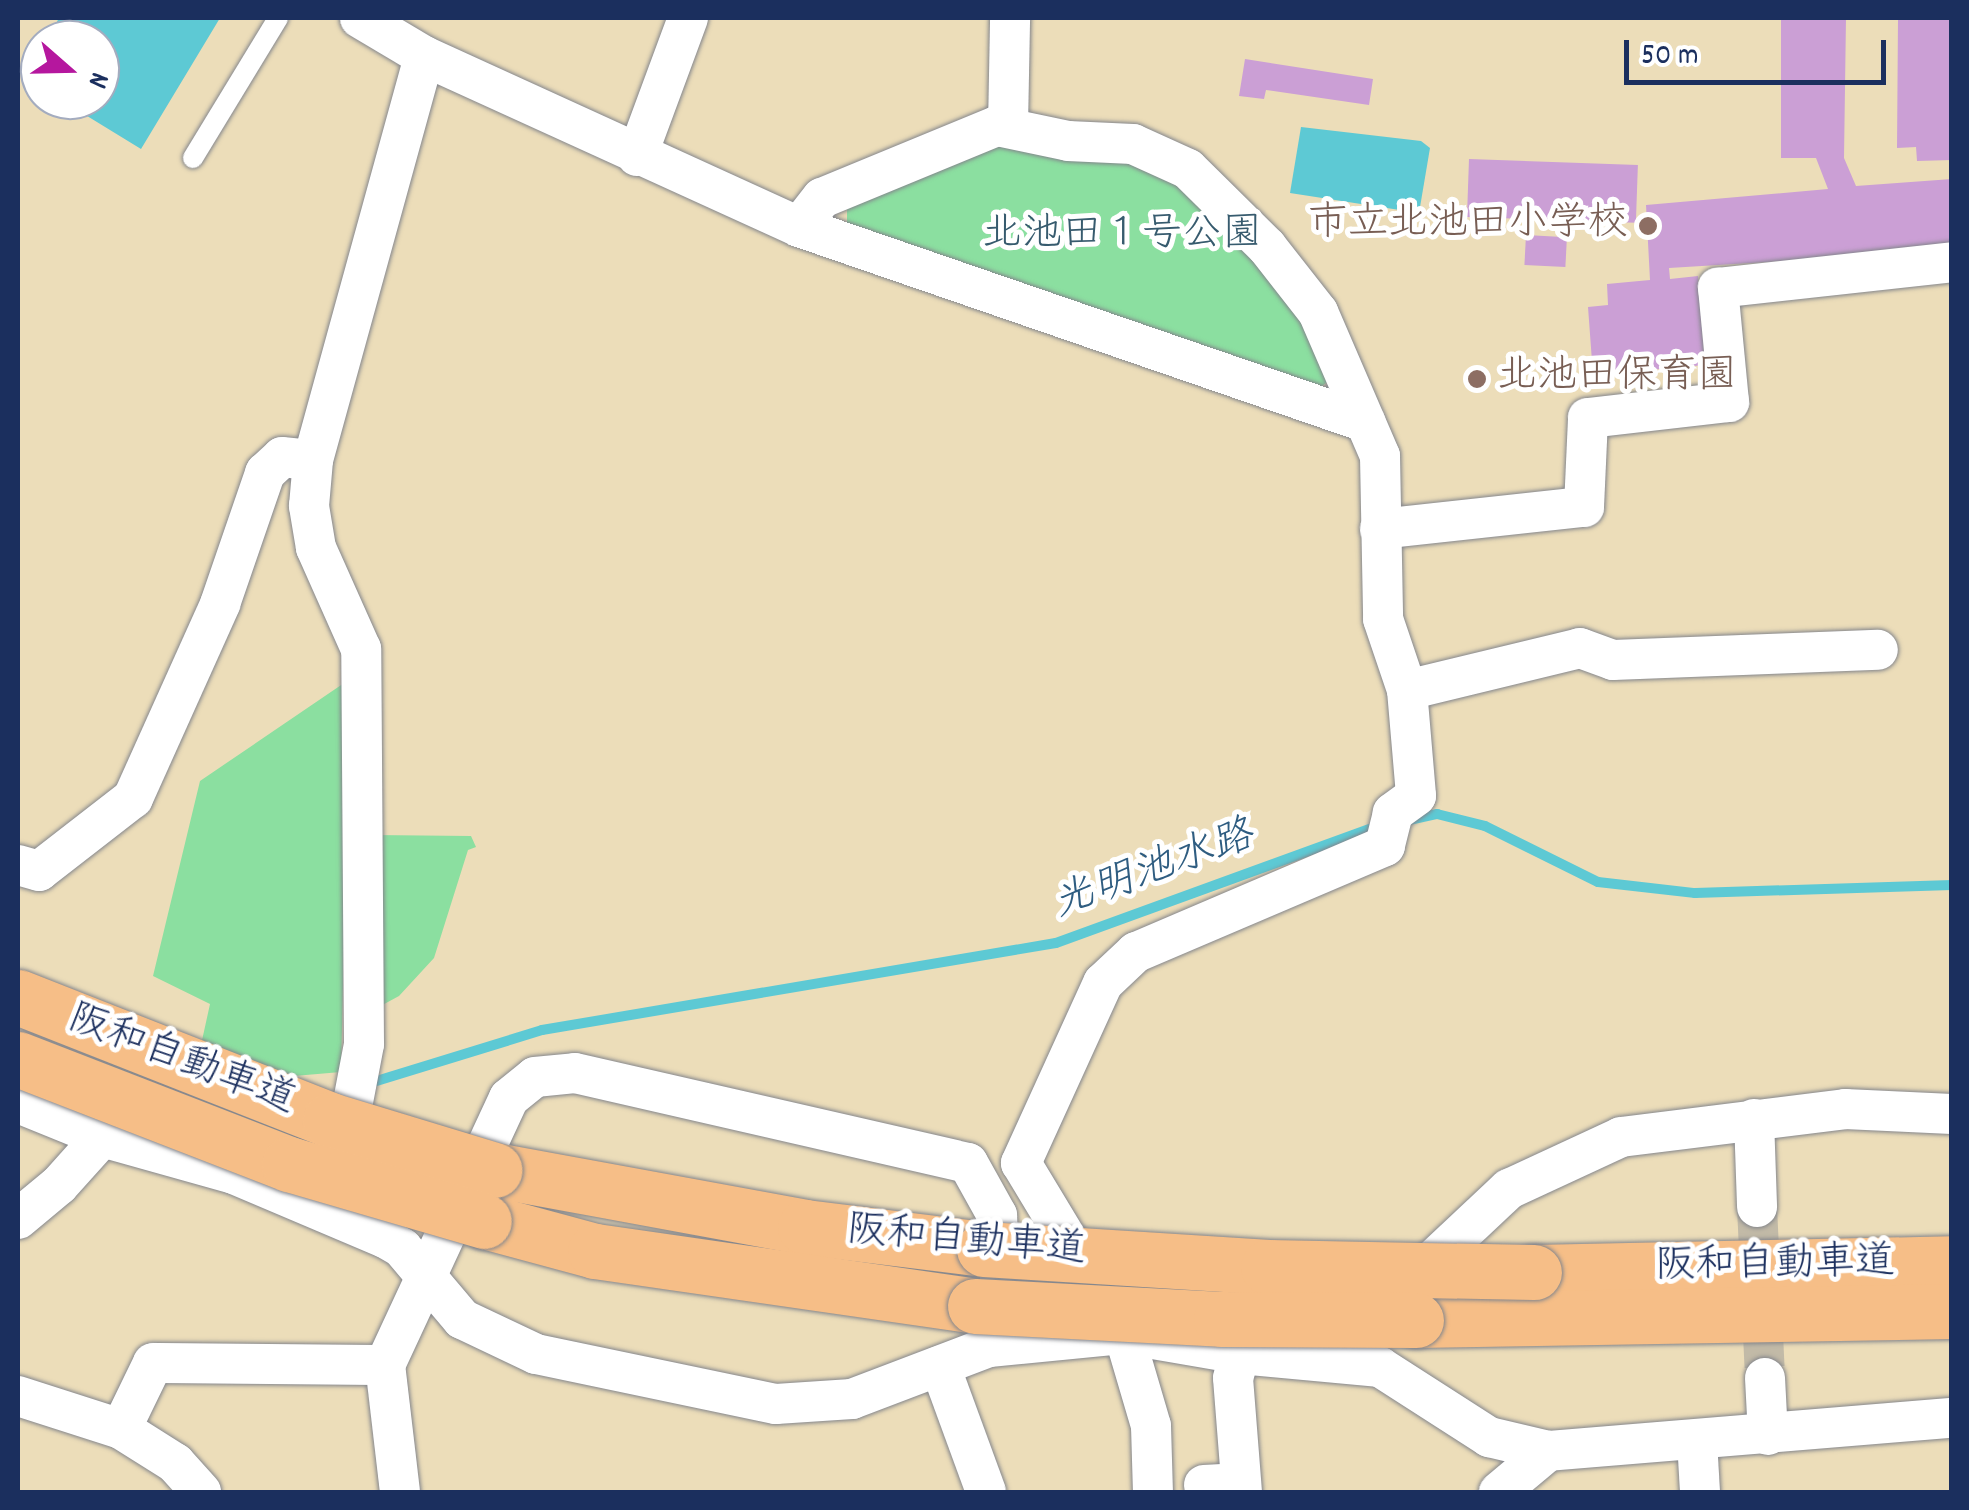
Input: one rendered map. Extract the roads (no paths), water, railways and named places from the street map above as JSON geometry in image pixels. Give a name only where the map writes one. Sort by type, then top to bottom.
[{"type":"highway","name":"阪和自動車道","points":[[18,996],[330,1120],[490,1196],[595,1252],[982,1326],[1221,1319],[1416,1320],[1952,1311]]},
{"type":"highway","name":"阪和自動車道","points":[[18,1059],[289,1164],[490,1196],[984,1249],[1268,1266],[1534,1272],[1952,1263]]},
{"type":"street","points":[[637,156],[688,18]]},
{"type":"street","points":[[1008,127],[1010,18]]},
{"type":"street","points":[[331,1215],[364,1044],[361,650],[316,548],[309,506],[313,460],[394,32],[637,156],[800,227],[1365,422]]},
{"type":"street","points":[[800,227],[822,198],[1008,127],[1068,141],[1133,144],[1188,169],[1267,247],[1318,312],[1380,456],[1384,619],[1407,690],[1416,796],[1389,830],[1136,952],[1103,983],[1020,1162],[1124,1334],[1151,1426],[1153,1492]]},
{"type":"street","points":[[1380,529],[1584,508],[1588,418],[1729,402],[1718,288],[1952,262]]},
{"type":"street","points":[[18,865],[39,871],[133,798],[220,604],[265,473],[282,457],[313,460]]},
{"type":"street","points":[[1407,690],[1580,648],[1612,660],[1878,650]]},
{"type":"street","points":[[18,1103],[102,1137],[234,1174],[402,1248],[422,1280],[462,1319],[536,1354],[776,1404],[852,1399],[940,1366],[982,1326],[1000,1283],[997,1214],[968,1164],[575,1074],[535,1077],[508,1098],[422,1280],[385,1365],[400,1492]]},
{"type":"street","points":[[1380,1367],[1391,1300],[1509,1189],[1621,1137],[1845,1110],[1952,1114]]},
{"type":"street","points":[[1754,1120],[1758,1206]]},
{"type":"street","points":[[18,1218],[60,1186],[102,1137]]},
{"type":"street","points":[[982,1326],[1124,1334],[1240,1354],[1380,1367],[1490,1436],[1548,1451],[1952,1418]]},
{"type":"street","points":[[1229,1487],[1233,1378],[1240,1354]]},
{"type":"street","points":[[120,1429],[153,1363],[385,1365]]},
{"type":"street","points":[[940,1366],[986,1492]]},
{"type":"street","points":[[1766,1378],[1768,1435]]},
{"type":"street","points":[[18,1396],[120,1429],[175,1464],[201,1492]]},
{"type":"street","points":[[1698,1440],[1700,1492]]},
{"type":"street","points":[[1499,1492],[1548,1451]]},
{"type":"lane","points":[[193,158],[278,18]]},
{"type":"water","points":[[220,18],[141,149],[94,120],[120,120],[120,20],[58,20]]},
{"type":"water","points":[[1301,127],[1421,141],[1430,148],[1419,213],[1290,193]]},
{"type":"waterway","name":"光明池水路","points":[[1409,820],[1437,814],[1485,826],[1598,882],[1695,893],[1952,885]]},
{"type":"waterway","name":"光明池水路","points":[[370,1083],[542,1030],[1056,943],[1378,826]]},
{"type":"tunnel","points":[[1757,1207],[1765,1378]]},
{"type":"place","name":"市立北池田小学校","points":[[1648,226]]},
{"type":"place","name":"北池田保育園","points":[[1477,379]]},
{"type":"park label","name":"北池田１号公園","points":[[1122,237]]}]
